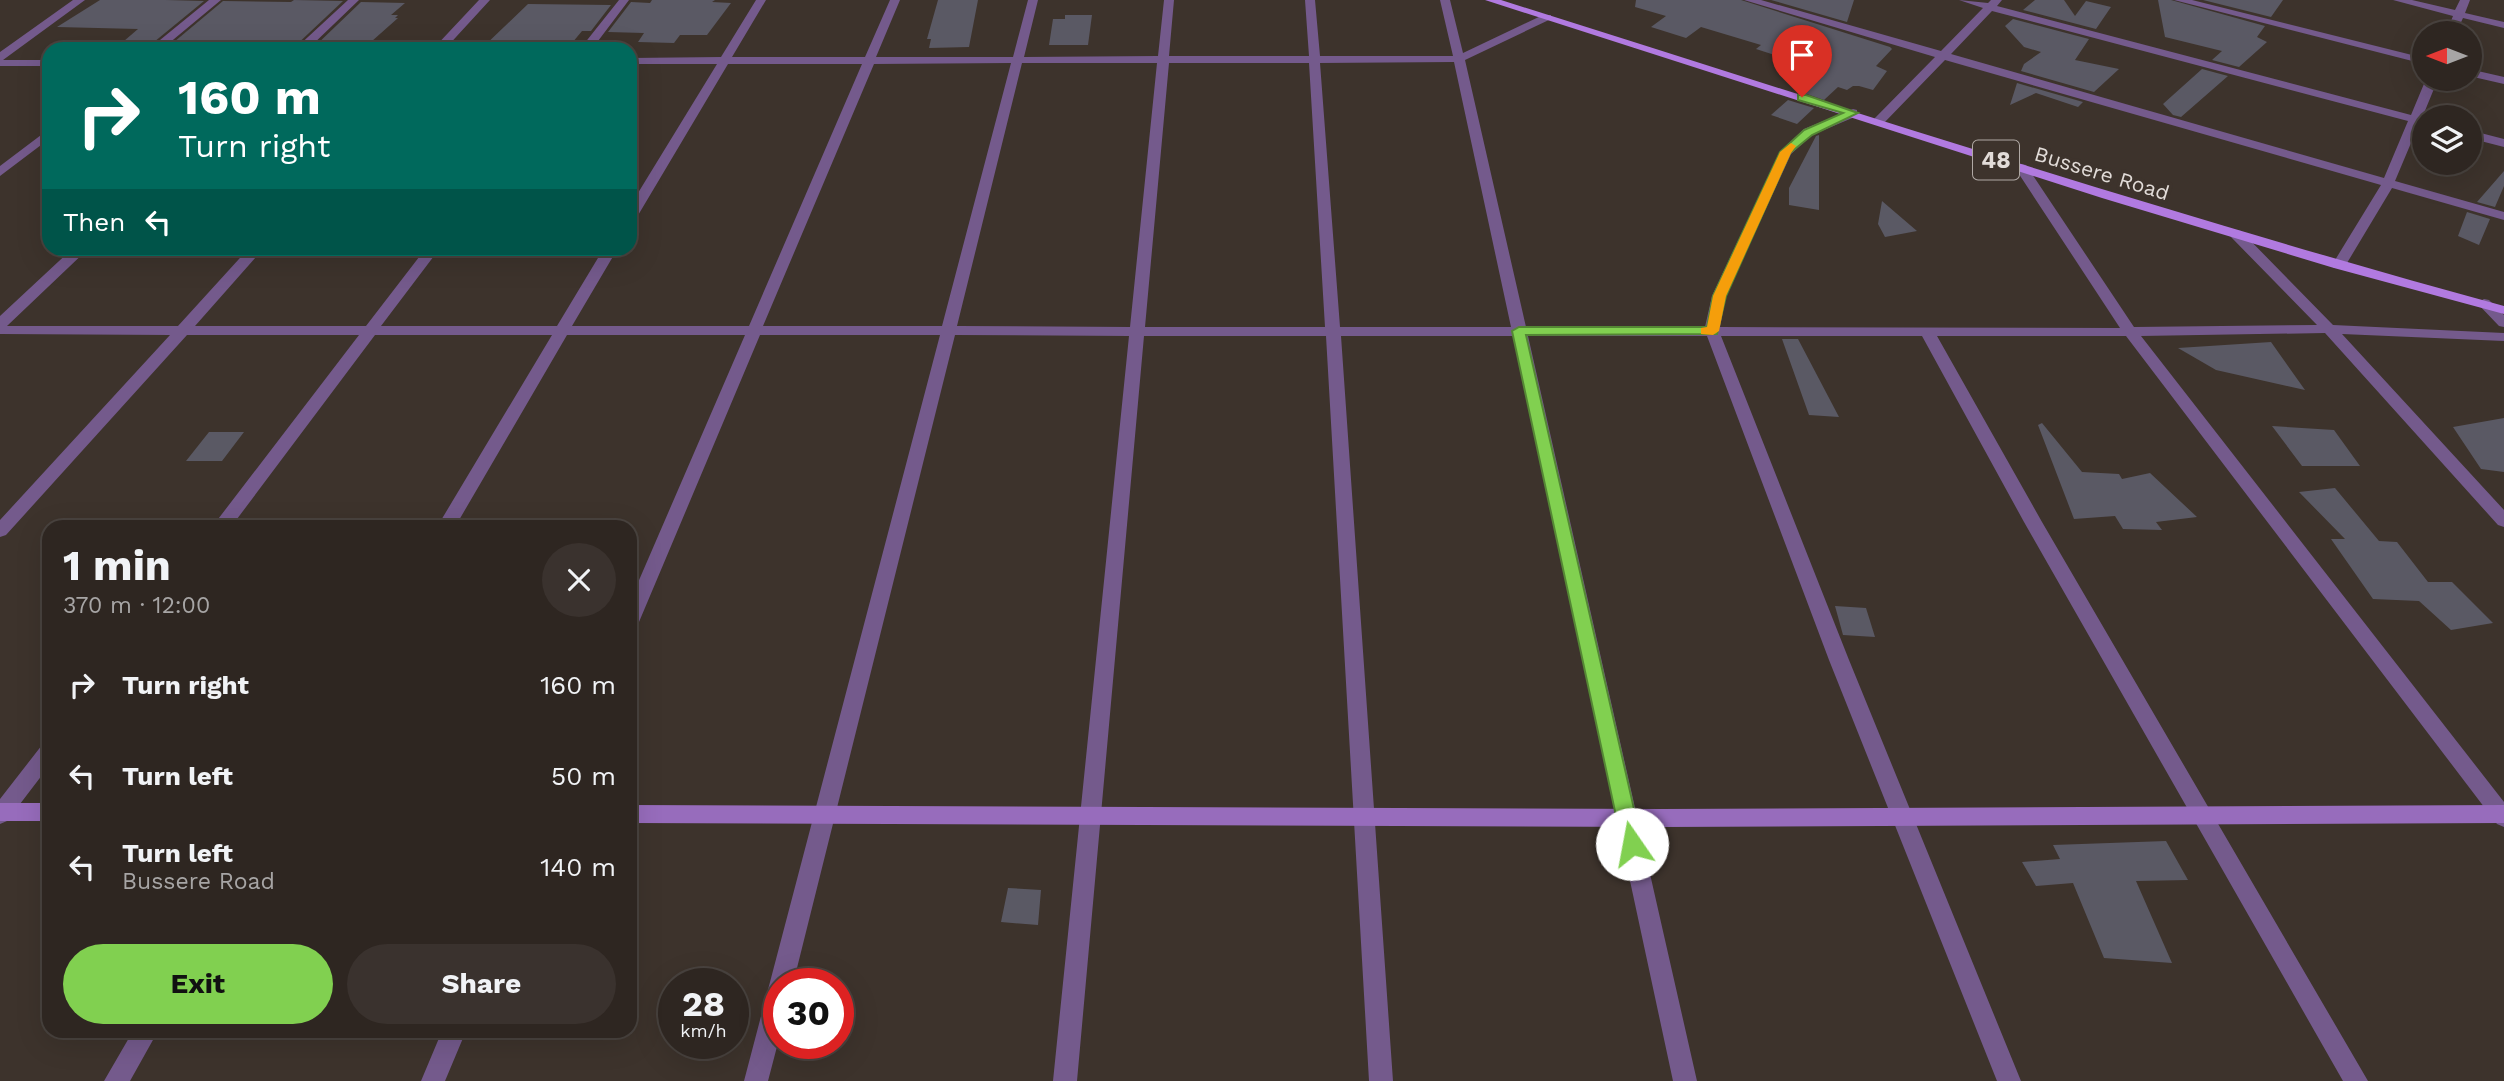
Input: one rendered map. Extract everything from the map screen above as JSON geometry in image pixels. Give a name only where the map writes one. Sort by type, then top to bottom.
[{"type":"main road","name":"Bussere Road","points":[[1490,0],[2236,234],[2504,310]]},
{"type":"street","points":[[0,57],[80,0]]},
{"type":"street","points":[[164,42],[216,0]]},
{"type":"street","points":[[309,42],[355,0]]},
{"type":"street","points":[[446,42],[485,0]]},
{"type":"street","points":[[591,42],[624,0]]},
{"type":"street","points":[[637,205],[761,0]]},
{"type":"street","points":[[637,606],[872,60],[895,0]]},
{"type":"street","points":[[785,968],[1033,0]]},
{"type":"street","points":[[1065,1081],[1169,0]]},
{"type":"street","points":[[1310,0],[1316,59],[1320,169],[1333,331],[1381,1081]]},
{"type":"street","points":[[1445,0],[1685,1081]]},
{"type":"street","points":[[1749,0],[2504,216]]},
{"type":"street","points":[[1964,0],[1994,4],[2412,119]]},
{"type":"street","points":[[2179,0],[2412,58]]},
{"type":"street","points":[[2398,0],[2504,25]]},
{"type":"street","points":[[2456,21],[2465,0]]},
{"type":"street","points":[[1878,122],[1994,4]]},
{"type":"street","points":[[637,61],[1459,59],[1547,17]]},
{"type":"street","points":[[0,63],[42,63]]},
{"type":"street","points":[[2482,75],[2504,80]]},
{"type":"street","points":[[1853,113],[1808,132],[1786,152],[1719,296],[1713,331],[1839,660],[1905,817],[2009,1081]]},
{"type":"street","points":[[2339,265],[2388,183],[2412,135]]},
{"type":"street","points":[[2482,137],[2504,143]]},
{"type":"street","points":[[0,172],[42,139]]},
{"type":"street","points":[[2021,168],[2130,332],[2503,815]]},
{"type":"street","points":[[2236,234],[2329,329],[2504,521]]},
{"type":"street","points":[[0,324],[73,256]]},
{"type":"street","points":[[0,531],[250,256]]},
{"type":"street","points":[[226,520],[427,256]]},
{"type":"street","points":[[450,520],[606,256]]},
{"type":"street","points":[[2484,303],[2504,323]]},
{"type":"street","points":[[0,330],[2130,332],[2329,329],[2504,337]]},
{"type":"street","points":[[1927,331],[2033,522],[2356,1081]]},
{"type":"street","points":[[1,813],[42,760]]},
{"type":"street","points":[[1,813],[42,812]]},
{"type":"street","points":[[637,814],[1626,818],[2503,815]]},
{"type":"street","points":[[116,1081],[142,1038]]},
{"type":"street","points":[[433,1081],[451,1038]]},
{"type":"street","points":[[756,1081],[763,1054]]},
{"type":"building","points":[[100,0],[204,1],[154,42],[124,41],[138,29],[57,27]]},
{"type":"building","points":[[652,0],[715,0],[712,2],[731,3],[707,35],[680,35],[674,43],[638,42],[644,33],[608,32],[631,2],[650,3]]},
{"type":"building","points":[[938,0],[978,0],[969,47],[929,48],[931,39],[927,39]]},
{"type":"building","points":[[1636,0],[1741,0],[1890,47],[1892,49],[1876,66],[1887,71],[1873,90],[1859,86],[1847,90],[1838,87],[1824,100],[1798,91],[1815,77],[1776,63],[1784,58],[1756,49],[1761,45],[1701,27],[1686,38],[1651,27],[1666,16],[1635,7]]},
{"type":"building","points":[[1771,0],[1854,0],[1847,22]]},
{"type":"building","points":[[2035,0],[2064,0],[2075,16],[2086,1],[2111,7],[2096,29],[2023,10]]},
{"type":"building","points":[[2158,0],[2171,0],[2265,26],[2257,37],[2267,42],[2239,67],[2212,60],[2222,51],[2165,37]]},
{"type":"building","points":[[2203,0],[2283,0],[2271,17]]},
{"type":"building","points":[[223,1],[343,1],[299,42],[174,42]]},
{"type":"building","points":[[361,2],[405,3],[391,15],[398,15],[395,18],[398,18],[371,42],[319,42]]},
{"type":"building","points":[[528,4],[611,5],[591,31],[582,31],[573,42],[488,42]]},
{"type":"building","points":[[1065,15],[1092,15],[1088,45],[1049,45],[1053,19],[1065,19]]},
{"type":"building","points":[[2013,19],[2089,39],[2075,60],[2119,69],[2094,92],[2021,71],[2024,64],[2041,52],[2024,47],[2005,26]]},
{"type":"building","points":[[2202,69],[2228,76],[2181,117],[2173,115],[2163,104]]},
{"type":"building","points":[[2017,83],[2083,102],[2078,107],[2036,93],[2010,105]]},
{"type":"building","points":[[1788,100],[1814,108],[1797,124],[1771,115]]},
{"type":"building","points":[[1819,135],[1819,210],[1789,205],[1789,188],[1816,136]]},
{"type":"building","points":[[2504,171],[2504,186],[2495,207],[2477,202]]},
{"type":"building","points":[[1882,201],[1917,231],[1885,237],[1878,224]]},
{"type":"building","points":[[2467,212],[2490,219],[2479,245],[2458,236]]},
{"type":"building","points":[[1782,339],[1798,339],[1839,417],[1809,415]]},
{"type":"building","points":[[2271,342],[2305,390],[2216,370],[2178,348]]},
{"type":"building","points":[[2504,418],[2504,472],[2481,469],[2453,427]]},
{"type":"building","points":[[2042,423],[2082,472],[2119,474],[2122,479],[2150,473],[2197,517],[2156,522],[2162,530],[2123,529],[2115,516],[2074,519],[2038,425]]},
{"type":"building","points":[[2272,426],[2334,430],[2360,466],[2302,466]]},
{"type":"building","points":[[209,432],[244,432],[222,461],[186,461]]},
{"type":"building","points":[[2335,488],[2379,541],[2397,542],[2428,582],[2452,582],[2493,623],[2451,630],[2419,601],[2373,599],[2331,539],[2345,539],[2299,492]]},
{"type":"building","points":[[1835,606],[1866,608],[1875,637],[1843,635]]},
{"type":"building","points":[[2166,841],[2188,880],[2136,881],[2172,963],[2104,958],[2073,883],[2036,886],[2022,862],[2060,859],[2053,845]]},
{"type":"building","points":[[1008,888],[1041,890],[1038,925],[1001,922]]},
{"type":"slow traffic","points":[[1705,331],[1713,331],[1719,296],[1791,146]]},
{"type":"route","points":[[1632,844],[1519,331],[1713,331],[1719,296],[1786,152],[1808,132],[1853,113],[1802,97]]}]
